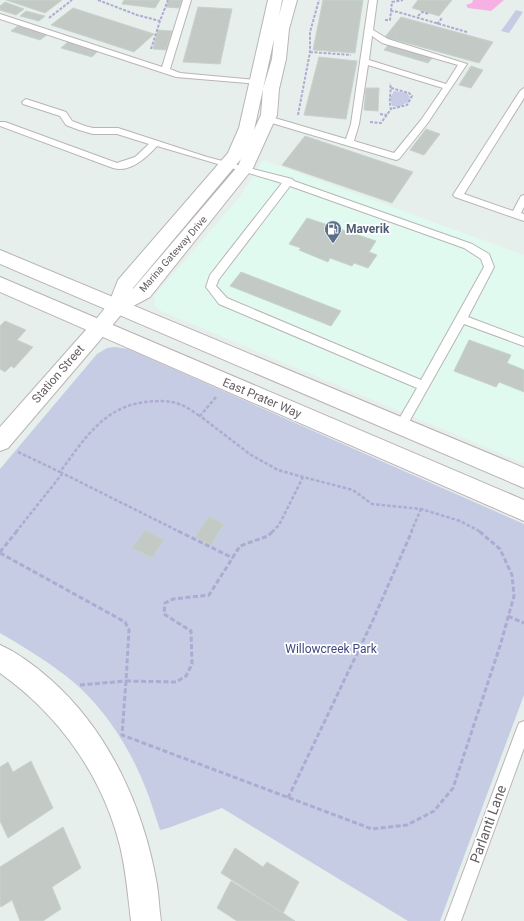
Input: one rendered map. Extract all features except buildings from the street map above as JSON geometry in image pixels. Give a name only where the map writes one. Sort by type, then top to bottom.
[{"type":"street","name":"Marina Gateway Drive","points":[[116,306],[125,286],[235,155],[247,128],[275,0]]},
{"type":"street","name":"Marina Gateway Drive","points":[[116,306],[143,292],[245,168],[268,119],[282,29],[290,0]]},
{"type":"street","points":[[0,257],[524,478]]},
{"type":"street","name":"East Prater Way","points":[[0,284],[524,511]]},
{"type":"street","name":"Station Street","points":[[0,442],[99,328],[116,306]]},
{"type":"street","points":[[0,658],[29,677],[59,704],[88,740],[110,778],[130,828],[141,879],[146,921]]},
{"type":"lane","points":[[165,71],[187,0]]},
{"type":"lane","points":[[349,142],[355,124],[373,0]]},
{"type":"lane","points":[[0,16],[179,75],[256,82]]},
{"type":"lane","points":[[268,119],[396,157],[448,87],[463,64],[385,41],[369,31]]},
{"type":"lane","points":[[365,58],[448,87]]},
{"type":"lane","points":[[524,91],[458,194],[519,216],[524,198]]},
{"type":"lane","points":[[26,102],[63,114],[69,123],[82,128],[93,131],[118,131],[226,166],[245,168],[289,181],[468,246],[484,257],[489,267],[462,319],[401,426]]},
{"type":"lane","points":[[2,124],[116,166],[128,165],[140,158],[155,143]]},
{"type":"lane","points":[[289,181],[214,278],[211,288],[223,301],[424,386]]},
{"type":"lane","points":[[462,319],[524,342]]},
{"type":"lane","name":"Parlanti Lane","points":[[453,921],[524,728]]},
{"type":"path","points":[[49,18],[72,0]]},
{"type":"path","points":[[98,0],[131,11],[140,17],[160,21]]},
{"type":"path","points":[[152,49],[168,0]]},
{"type":"path","points":[[297,120],[310,52],[308,44],[310,32],[320,0]]},
{"type":"path","points":[[379,37],[381,33],[377,28],[378,20],[390,20],[392,2],[404,0]]},
{"type":"path","points":[[391,11],[408,13],[437,24],[460,28],[466,32]]},
{"type":"path","points":[[418,16],[422,12],[429,14]]},
{"type":"path","points":[[437,24],[442,18]]},
{"type":"path","points":[[310,52],[365,58]]},
{"type":"path","points":[[384,81],[390,83],[391,88],[388,100],[391,109]]},
{"type":"path","points":[[380,127],[381,123],[391,109],[407,106],[411,101],[412,96],[409,93],[391,88]]},
{"type":"path","points":[[380,114],[387,115]]},
{"type":"path","points":[[366,122],[381,123]]},
{"type":"path","points":[[200,416],[220,392]]},
{"type":"path","points":[[144,402],[164,402],[178,404],[200,416],[251,455],[278,470],[353,490],[372,504],[421,510],[460,521],[482,532],[500,549],[512,575],[514,596],[452,788],[434,811],[407,825],[372,828],[288,798],[130,736],[122,735],[129,638],[129,630],[125,622],[0,552],[97,426],[107,416],[124,408],[144,402]]},
{"type":"path","points":[[18,452],[233,558]]},
{"type":"path","points":[[80,685],[127,682],[176,682],[186,676],[192,664],[191,631],[164,614],[163,606],[166,602],[173,598],[198,598],[209,595],[240,546],[268,536],[279,525],[303,477]]},
{"type":"path","points":[[288,798],[373,620],[421,510]]},
{"type":"path","points":[[508,616],[524,623]]},
{"type":"shaded area","points":[[473,0],[504,0],[491,11],[468,8],[466,5],[472,3]]},
{"type":"shaded area","points":[[263,160],[524,255],[524,463],[161,311],[154,305],[155,295],[241,196]]},
{"type":"green space","points":[[516,10],[523,12],[509,33],[501,31]]},
{"type":"green space","points":[[394,91],[407,93],[410,97],[408,102],[399,107],[392,106],[390,98]]},
{"type":"green space","name":"Willowcreek Park","points":[[115,347],[128,349],[524,524],[524,695],[440,921],[408,921],[222,808],[160,830],[148,795],[130,754],[112,725],[101,711],[78,686],[66,676],[34,653],[0,633],[0,469],[97,354],[107,348]]},
{"type":"place","name":"Maverik","points":[[333,244]]}]
